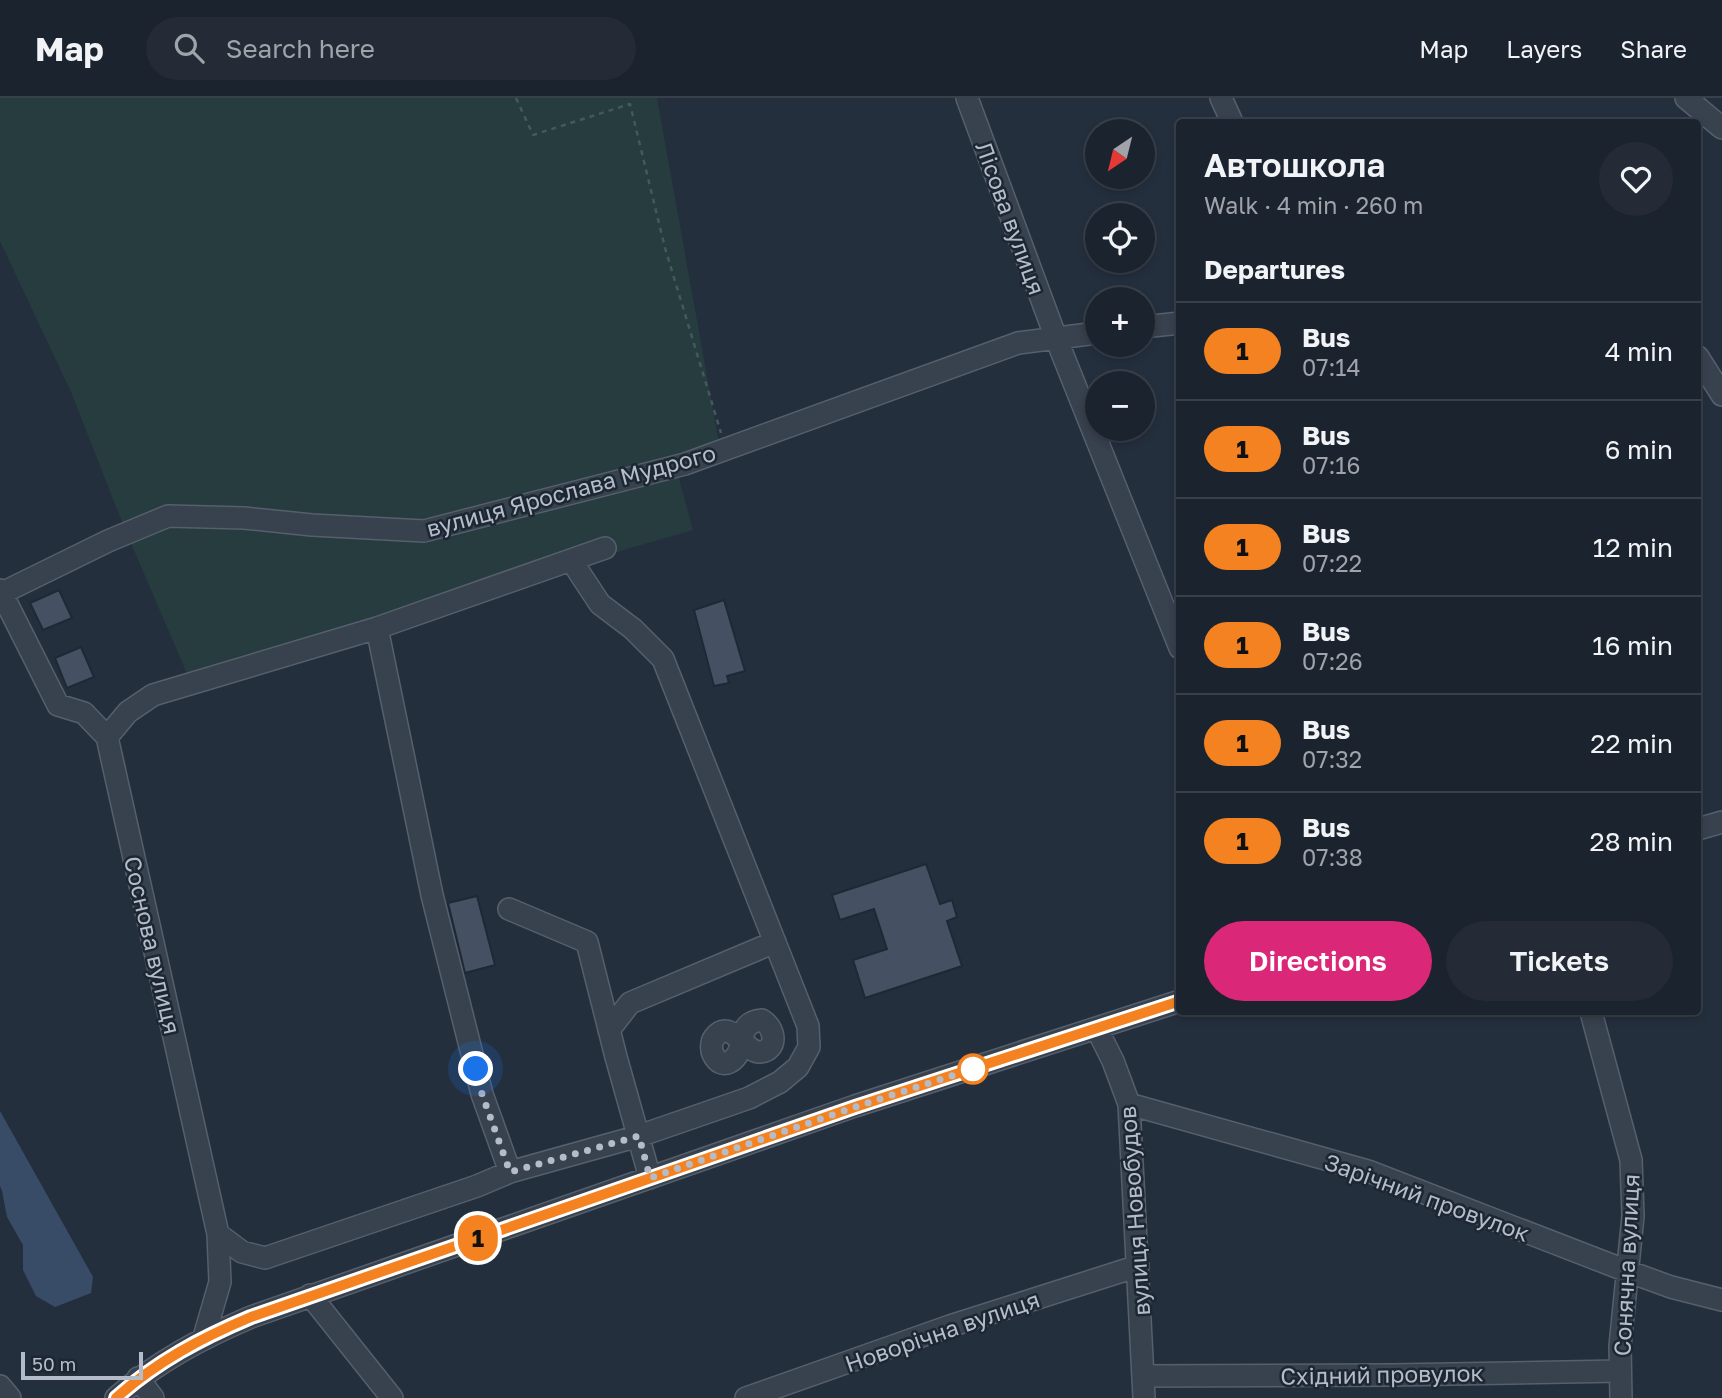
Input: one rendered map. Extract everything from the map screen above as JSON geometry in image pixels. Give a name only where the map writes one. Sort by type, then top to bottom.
[{"type":"street","name":"Лісова вулиця","points":[[967,98],[1056,338],[1176,638]]},
{"type":"street","points":[[1221,98],[1231,119]]},
{"type":"street","points":[[1686,98],[1722,128]]},
{"type":"street","points":[[1155,326],[1176,323]]},
{"type":"street","name":"вулиця Ярослава Мудрого","points":[[1,592],[108,541],[169,516],[243,518],[424,531],[685,464],[1018,343],[1085,334]]},
{"type":"street","points":[[1701,363],[1722,395]]},
{"type":"street","points":[[1,592],[58,705],[84,713],[107,737],[128,712],[153,695],[377,628],[605,548]]},
{"type":"street","points":[[218,1234],[242,1252],[265,1258],[477,1186],[510,1172],[639,1136],[749,1098],[780,1082],[798,1067],[809,1047],[808,1026],[663,659],[633,629],[600,604],[571,560]]},
{"type":"street","points":[[377,628],[432,895],[482,1094],[510,1172]]},
{"type":"street","name":"Соснова вулиця","points":[[107,737],[218,1234],[220,1282],[204,1337]]},
{"type":"street","points":[[1701,828],[1722,822]]},
{"type":"street","points":[[509,909],[587,942],[650,1178]]},
{"type":"street","points":[[609,1031],[630,1003],[775,942]]},
{"type":"street","points":[[116,1398],[138,1378],[204,1337],[251,1317],[855,1107],[1176,1002]]},
{"type":"street","name":"Сонячна вулиця","points":[[1592,1015],[1631,1160],[1633,1216],[1621,1325],[1621,1398]]},
{"type":"street","name":"вулиця Новобудов","points":[[1097,1029],[1114,1061],[1129,1104],[1144,1398]]},
{"type":"street","name":"Зарічний провулок","points":[[1129,1104],[1368,1171],[1627,1271],[1671,1287],[1722,1300]]},
{"type":"street","name":"Новорічна вулиця","points":[[746,1398],[950,1326],[1138,1266]]},
{"type":"street","points":[[310,1295],[392,1398]]},
{"type":"street","name":"Східний провулок","points":[[1144,1376],[1620,1371]]},
{"type":"street","points":[[138,1378],[153,1398]]},
{"type":"street","points":[[0,1386],[10,1398]]},
{"type":"path","points":[[516,98],[533,135],[630,104],[665,248],[726,450]]},
{"type":"green space","points":[[0,98],[657,98],[719,443],[682,454],[679,479],[693,530],[188,676],[124,527],[71,392],[0,241]]},
{"type":"water","points":[[0,1111],[93,1277],[91,1293],[55,1307],[36,1296],[23,1270],[23,1245],[7,1217],[0,1186]]},
{"type":"building","points":[[59,590],[72,618],[43,630],[30,603]]},
{"type":"building","points":[[724,600],[745,671],[727,676],[729,683],[714,686],[694,610]]},
{"type":"building","points":[[81,647],[94,677],[67,688],[55,658]]},
{"type":"building","points":[[926,864],[940,904],[952,900],[957,917],[947,921],[962,966],[865,998],[853,960],[887,949],[874,909],[840,920],[832,895]]},
{"type":"building","points":[[477,896],[495,965],[465,973],[448,903]]},
{"type":"bus line","name":"1","points":[[116,1398],[138,1378],[204,1337],[251,1317],[855,1107],[1176,1002]]},
{"type":"route","points":[[476,1069],[482,1094],[510,1172],[639,1136],[650,1178],[976,1068],[973,1069]]}]
